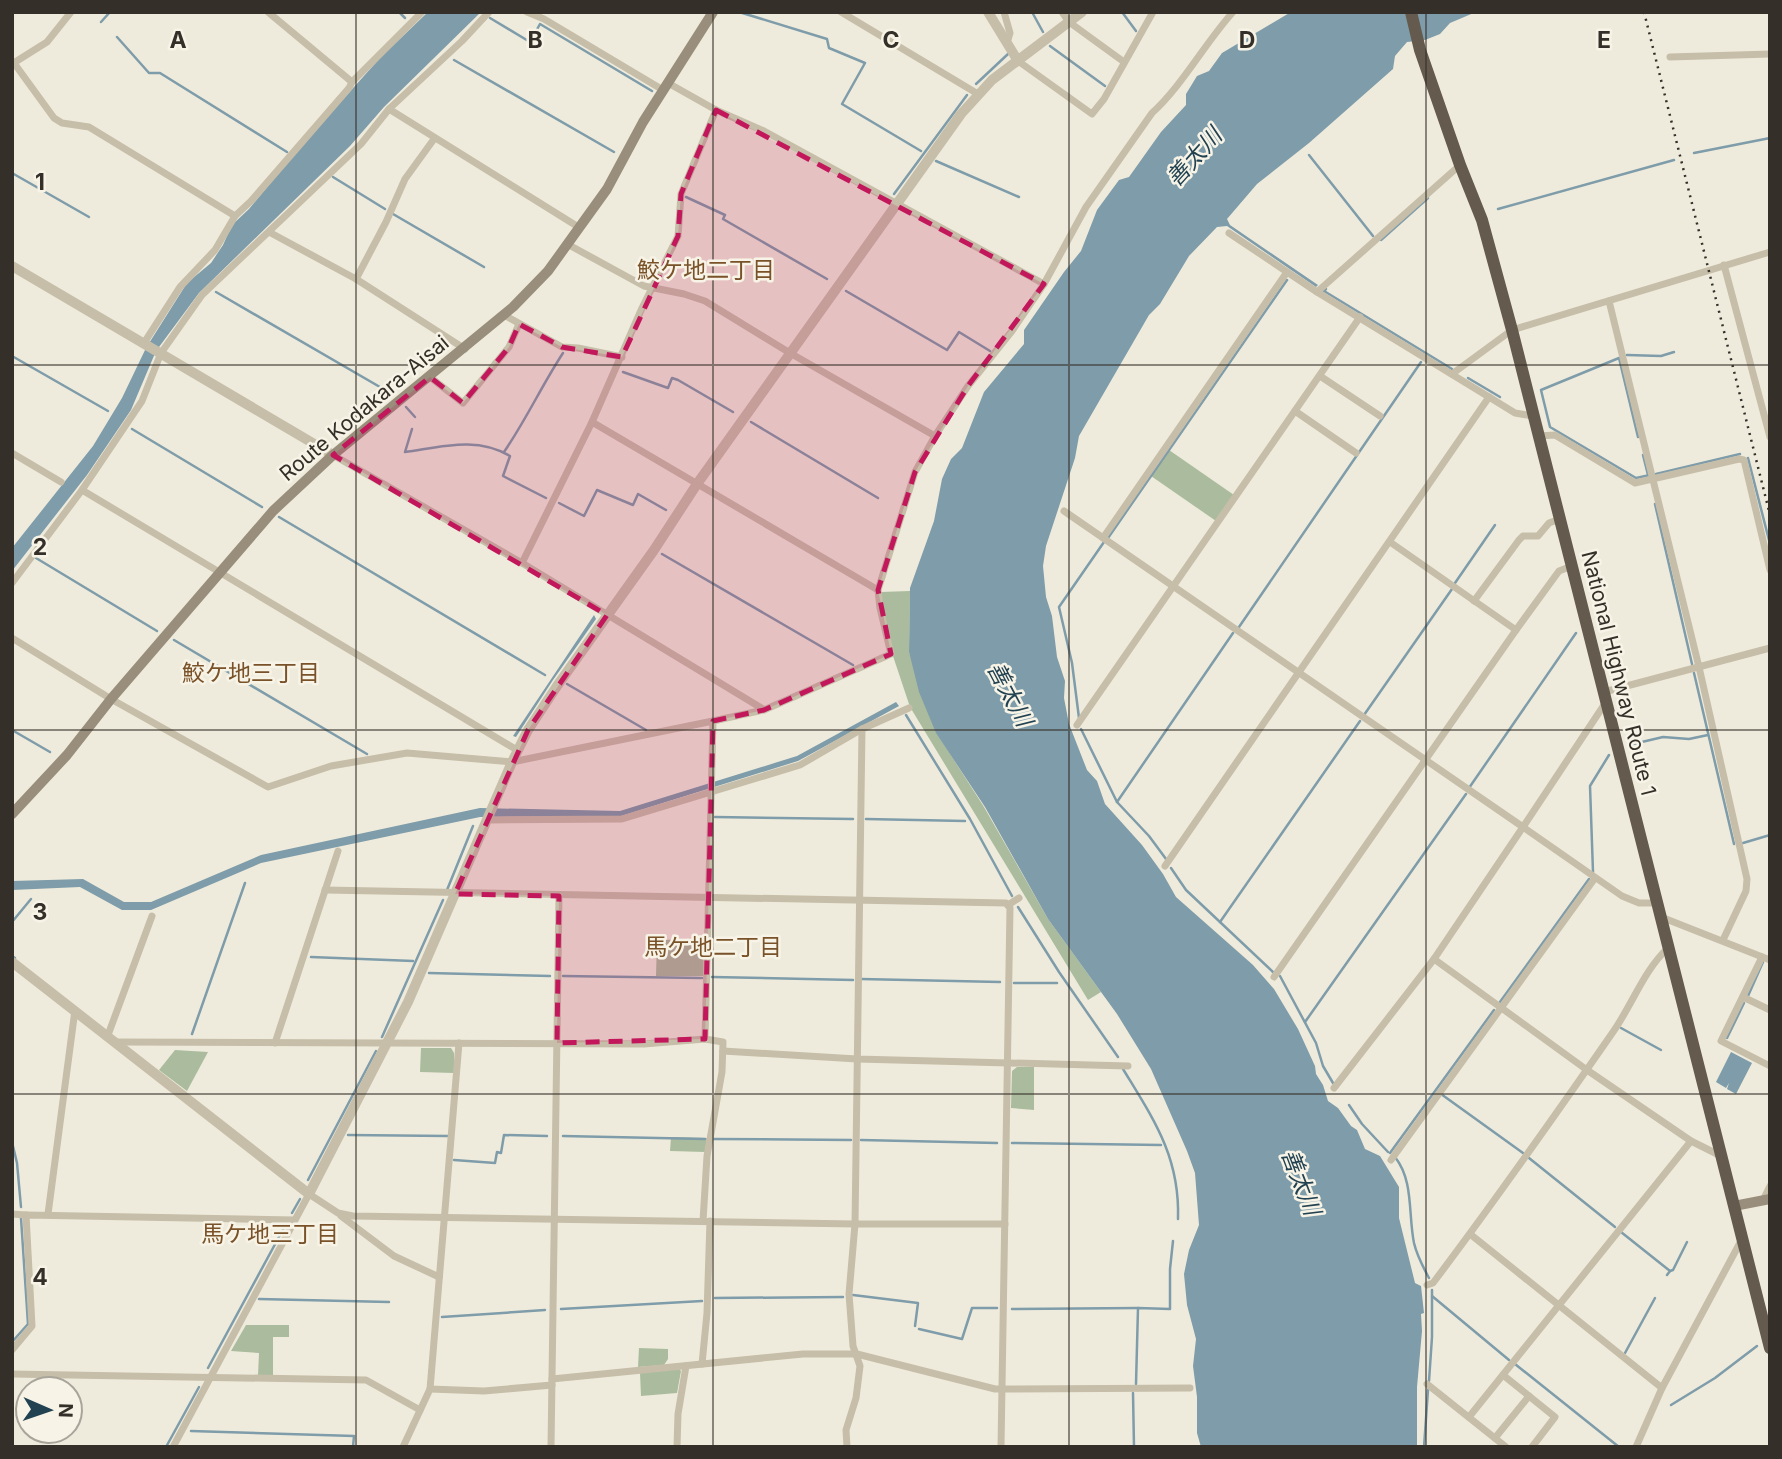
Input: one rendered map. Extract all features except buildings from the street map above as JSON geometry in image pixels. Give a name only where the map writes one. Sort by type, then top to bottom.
[{"type":"highway","name":"National Highway Route 1","points":[[1410,12],[1420,50],[1482,220],[1512,330],[1770,1348]]},
{"type":"main road","name":"Route Kodakara-Aisai","points":[[12,814],[67,755],[111,699],[273,511],[333,455],[465,349],[539,280],[569,245],[607,189],[643,122],[713,12]]},
{"type":"main road","points":[[1734,1206],[1766,1200]]},
{"type":"street","points":[[71,12],[47,42],[13,64],[54,118],[62,123],[89,127],[235,216]]},
{"type":"street","points":[[268,12],[352,82]]},
{"type":"street","points":[[144,343],[180,287],[215,250],[235,216],[349,89],[352,82],[422,12]]},
{"type":"street","points":[[12,583],[82,490],[142,401],[159,352],[202,295],[361,144],[389,109],[489,12]]},
{"type":"street","points":[[527,12],[666,87],[764,131],[1044,284]]},
{"type":"street","points":[[841,12],[978,94]]},
{"type":"street","points":[[988,12],[1018,61],[1092,114],[1104,99],[1153,12]]},
{"type":"street","points":[[1004,12],[1010,33],[1007,43]]},
{"type":"street","points":[[1062,12],[1069,22],[1124,62]]},
{"type":"street","points":[[173,1447],[213,1377],[387,1043],[517,750],[556,686],[654,551],[696,484],[895,204],[978,94],[1082,12]]},
{"type":"street","points":[[12,638],[111,699],[268,787],[331,766],[407,753],[512,762],[713,721],[764,710],[891,654],[878,590],[915,472],[968,386],[1012,331],[1044,284],[1086,207],[1152,113],[1233,12]]},
{"type":"street","points":[[1670,57],[1770,54]]},
{"type":"street","points":[[389,109],[580,228]]},
{"type":"street","points":[[522,564],[593,422],[652,287],[678,236],[683,189],[716,110]]},
{"type":"street","points":[[356,279],[405,179],[434,139]]},
{"type":"street","points":[[1317,292],[1460,165]]},
{"type":"street","points":[[269,232],[356,279],[465,349]]},
{"type":"street","points":[[1229,233],[1317,292],[1489,397],[1515,412],[1533,416]]},
{"type":"street","points":[[569,245],[644,286],[705,301],[790,354],[935,436]]},
{"type":"street","points":[[1452,374],[1512,330],[1770,252]]},
{"type":"street","points":[[12,265],[522,564],[764,710]]},
{"type":"street","points":[[1724,265],[1770,437]]},
{"type":"street","points":[[1103,538],[1287,272]]},
{"type":"street","points":[[1609,301],[1699,667],[1747,879],[1746,891],[1723,940]]},
{"type":"street","points":[[504,315],[562,347],[622,357]]},
{"type":"street","points":[[1077,725],[1360,317]]},
{"type":"street","points":[[430,377],[463,403],[509,347],[519,324]]},
{"type":"street","points":[[1320,376],[1380,416]]},
{"type":"street","points":[[1165,866],[1489,397]]},
{"type":"street","points":[[1296,411],[1356,453]]},
{"type":"street","points":[[593,422],[878,590]]},
{"type":"street","points":[[1538,436],[1555,435],[1635,483],[1739,458],[1744,460],[1770,570]]},
{"type":"street","points":[[12,453],[61,482]]},
{"type":"street","points":[[82,490],[517,750]]},
{"type":"street","points":[[1064,511],[1622,896],[1639,903],[1657,903]]},
{"type":"street","points":[[1475,601],[1523,536],[1538,536],[1549,523],[1560,519]]},
{"type":"street","points":[[1390,542],[1516,630]]},
{"type":"street","points":[[1274,978],[1516,630],[1559,571],[1572,566]]},
{"type":"street","points":[[1334,1088],[1434,959],[1523,827],[1605,697],[1770,648]]},
{"type":"street","points":[[487,820],[622,819],[800,765],[862,729],[909,708]]},
{"type":"street","points":[[705,1039],[713,721]]},
{"type":"street","points":[[847,1447],[846,1430],[856,1398],[860,1366],[853,1346],[849,1294],[855,1224],[862,729]]},
{"type":"street","points":[[275,1043],[338,851]]},
{"type":"street","points":[[1391,1160],[1595,878]]},
{"type":"street","points":[[325,890],[1006,903],[1010,908],[1001,1447]]},
{"type":"street","points":[[551,1447],[559,896]]},
{"type":"street","points":[[1008,905],[1019,898]]},
{"type":"street","points":[[108,1035],[152,916]]},
{"type":"street","points":[[1661,917],[1766,959],[1742,997],[1721,1041],[1770,1066]]},
{"type":"street","points":[[1427,1285],[1433,1283],[1471,1234],[1621,1021],[1657,958],[1669,948]]},
{"type":"street","points":[[1434,959],[1587,1070],[1691,1141],[1721,1156]]},
{"type":"street","points":[[12,962],[309,1194],[394,1256],[439,1277]]},
{"type":"street","points":[[1742,997],[1770,1010]]},
{"type":"street","points":[[48,1214],[75,1010]]},
{"type":"street","points":[[117,1042],[644,1044],[705,1039],[723,1042],[722,1072],[708,1147],[707,1313],[702,1364]]},
{"type":"street","points":[[403,1447],[430,1389],[459,1044]]},
{"type":"street","points":[[723,1051],[857,1059],[1128,1066]]},
{"type":"street","points":[[1469,1417],[1691,1141]]},
{"type":"street","points":[[1766,1200],[1770,1186]]},
{"type":"street","points":[[338,1213],[353,1216],[1006,1224]]},
{"type":"street","points":[[12,1214],[295,1220]]},
{"type":"street","points":[[12,1350],[32,1326],[26,1215]]},
{"type":"street","points":[[1471,1234],[1662,1388]]},
{"type":"street","points":[[1636,1447],[1662,1388],[1742,1239]]},
{"type":"street","points":[[430,1389],[484,1391],[803,1354],[857,1354],[1002,1389],[1190,1388]]},
{"type":"street","points":[[677,1447],[678,1414],[686,1366]]},
{"type":"street","points":[[12,1374],[366,1380],[420,1410]]},
{"type":"street","points":[[1503,1376],[1555,1417],[1532,1447]]},
{"type":"street","points":[[1427,1384],[1506,1447]]},
{"type":"street","points":[[1495,1438],[1529,1396]]},
{"type":"highlighted area","points":[[716,110],[1044,284],[968,386],[915,472],[878,590],[891,654],[764,710],[713,721],[705,1039],[557,1043],[559,896],[455,894],[528,730],[607,615],[333,455],[430,377],[463,403],[509,347],[519,324],[562,347],[622,357],[678,236],[681,194]]},
{"type":"green space","points":[[1169,450],[1234,495],[1216,521],[1151,476]]},
{"type":"green space","points":[[910,591],[909,652],[936,732],[984,807],[1048,919],[1101,992],[1088,1000],[910,707],[892,653],[880,592]]},
{"type":"green space","points":[[704,939],[703,976],[656,976],[657,940]]},
{"type":"green space","points":[[421,1048],[451,1048],[454,1053],[454,1073],[420,1072]]},
{"type":"green space","points":[[175,1050],[208,1052],[187,1091],[159,1070]]},
{"type":"green space","points":[[1017,1067],[1034,1067],[1034,1110],[1011,1108],[1012,1071]]},
{"type":"green space","points":[[671,1137],[707,1138],[705,1152],[670,1151]]},
{"type":"green space","points":[[246,1325],[289,1325],[289,1337],[273,1337],[273,1376],[258,1375],[259,1353],[231,1351]]},
{"type":"green space","points":[[639,1348],[668,1349],[668,1359],[664,1365],[638,1367]]},
{"type":"green space","points":[[681,1371],[677,1393],[641,1396],[640,1373]]},
{"type":"water","points":[[428,12],[481,12],[384,107],[350,146],[199,293],[156,351],[131,410],[87,475],[12,571],[12,548],[93,446],[122,398],[146,348],[187,283],[211,263],[232,225],[249,209],[300,147],[381,57]]},
{"type":"water","name":"善太川","points":[[1291,12],[1476,12],[1450,23],[1440,34],[1425,40],[1407,42],[1395,56],[1393,69],[1309,143],[1257,184],[1227,219],[1230,225],[1318,285],[1316,287],[1227,226],[1217,227],[1189,256],[1160,304],[1149,315],[1079,436],[1075,458],[1046,546],[1043,566],[1057,657],[1065,681],[1064,698],[1069,724],[1087,770],[1097,781],[1105,804],[1142,845],[1176,897],[1253,965],[1274,989],[1298,1029],[1328,1101],[1338,1108],[1357,1130],[1365,1149],[1380,1156],[1399,1187],[1399,1218],[1415,1283],[1421,1286],[1424,1313],[1421,1314],[1417,1387],[1417,1447],[1201,1447],[1197,1433],[1197,1397],[1193,1366],[1196,1339],[1187,1305],[1184,1274],[1189,1250],[1199,1225],[1195,1173],[1187,1151],[1151,1069],[1117,1014],[1048,919],[985,807],[936,733],[919,692],[909,652],[910,588],[934,521],[942,479],[951,459],[962,448],[984,392],[1024,344],[1024,330],[1081,251],[1097,210],[1119,180],[1129,177],[1161,132],[1186,105],[1186,94],[1197,76],[1209,71],[1222,53]]},
{"type":"water","points":[[594,615],[596,619],[516,737],[513,736]]},
{"type":"water","points":[[896,702],[899,706],[798,761],[621,816],[480,817],[261,863],[151,910],[122,910],[80,887],[12,890],[12,881],[83,879],[124,902],[151,902],[261,855],[480,808],[620,811],[797,756]]},
{"type":"water","points":[[1731,1052],[1752,1063],[1736,1094],[1727,1089],[1729,1083],[1726,1088],[1716,1082]]},
{"type":"waterway","points":[[101,22],[110,12]]},
{"type":"waterway","points":[[399,12],[405,18]]},
{"type":"waterway","points":[[739,12],[827,39],[829,48],[865,63],[842,104],[921,151]]},
{"type":"waterway","points":[[1032,12],[1043,32]]},
{"type":"waterway","points":[[1122,12],[1136,31]]},
{"type":"waterway","points":[[490,18],[530,42],[540,24],[652,91]]},
{"type":"waterway","points":[[117,37],[149,73],[160,73],[287,152]]},
{"type":"waterway","points":[[1050,46],[1105,86]]},
{"type":"waterway","points":[[976,84],[1008,54]]},
{"type":"waterway","points":[[454,60],[614,152]]},
{"type":"waterway","points":[[894,194],[967,95]]},
{"type":"waterway","points":[[1694,153],[1770,138]]},
{"type":"waterway","points":[[1309,155],[1373,236]]},
{"type":"waterway","points":[[1498,209],[1674,160]]},
{"type":"waterway","points":[[936,161],[1019,197]]},
{"type":"waterway","points":[[12,173],[89,217]]},
{"type":"waterway","points":[[333,177],[385,209]]},
{"type":"waterway","points":[[686,197],[725,215],[723,219],[827,279]]},
{"type":"waterway","points":[[1381,240],[1428,198]]},
{"type":"waterway","points":[[393,214],[484,267]]},
{"type":"waterway","points":[[1108,538],[1287,280]]},
{"type":"waterway","points":[[1326,289],[1324,291],[1452,369]]},
{"type":"waterway","points":[[846,291],[947,350],[959,332],[990,351]]},
{"type":"waterway","points":[[216,292],[392,394]]},
{"type":"waterway","points":[[1627,355],[1661,356],[1674,352]]},
{"type":"waterway","points":[[504,452],[563,353]]},
{"type":"waterway","points":[[12,356],[108,411]]},
{"type":"waterway","points":[[1638,437],[1619,358],[1541,390],[1550,427],[1636,478],[1650,475]]},
{"type":"waterway","points":[[1239,627],[1421,362]]},
{"type":"waterway","points":[[623,372],[668,388],[672,378],[678,380],[733,412]]},
{"type":"waterway","points":[[1468,378],[1500,397]]},
{"type":"waterway","points":[[406,407],[415,417]]},
{"type":"waterway","points":[[751,422],[878,498]]},
{"type":"waterway","points":[[132,429],[262,507]]},
{"type":"waterway","points":[[412,429],[405,452],[445,446],[485,446],[510,456],[503,476],[546,498]]},
{"type":"waterway","points":[[1656,474],[1740,454]]},
{"type":"waterway","points":[[1643,455],[1648,475]]},
{"type":"waterway","points":[[1748,458],[1770,544]]},
{"type":"waterway","points":[[559,503],[584,516],[597,490],[633,505],[638,494],[666,510]]},
{"type":"waterway","points":[[1655,504],[1692,664]]},
{"type":"waterway","points":[[279,517],[545,675]]},
{"type":"waterway","points":[[1455,583],[1495,525]]},
{"type":"waterway","points":[[1079,718],[1072,663],[1059,607],[1104,542]]},
{"type":"waterway","points":[[662,554],[853,665]]},
{"type":"waterway","points":[[36,558],[157,631]]},
{"type":"waterway","points":[[1364,715],[1452,589]]},
{"type":"waterway","points":[[1117,802],[1233,633]]},
{"type":"waterway","points":[[1469,788],[1576,633]]},
{"type":"waterway","points":[[174,640],[367,754]]},
{"type":"waterway","points":[[1694,673],[1734,844]]},
{"type":"waterway","points":[[567,684],[646,730]]},
{"type":"waterway","points":[[906,715],[970,819],[1012,896]]},
{"type":"waterway","points":[[1220,922],[1360,721]]},
{"type":"waterway","points":[[1081,729],[1117,802],[1149,836],[1166,859]]},
{"type":"waterway","points":[[12,730],[50,752]]},
{"type":"waterway","points":[[1629,745],[1663,737],[1689,739],[1708,735]]},
{"type":"waterway","points":[[1593,872],[1590,786],[1609,755]]},
{"type":"waterway","points":[[1305,1022],[1466,794]]},
{"type":"waterway","points":[[715,817],[853,819]]},
{"type":"waterway","points":[[866,819],[965,821]]},
{"type":"waterway","points":[[447,890],[473,826]]},
{"type":"waterway","points":[[1743,843],[1770,835]]},
{"type":"waterway","points":[[1171,868],[1186,890],[1273,972]]},
{"type":"waterway","points":[[1500,1002],[1589,879]]},
{"type":"waterway","points":[[192,1034],[245,883]]},
{"type":"waterway","points":[[12,922],[31,899]]},
{"type":"waterway","points":[[382,1037],[443,900]]},
{"type":"waterway","points":[[1018,907],[1118,1057]]},
{"type":"waterway","points":[[311,957],[413,961]]},
{"type":"waterway","points":[[1748,996],[1763,962]]},
{"type":"waterway","points":[[429,973],[550,976]]},
{"type":"waterway","points":[[563,976],[702,978]]},
{"type":"waterway","points":[[1280,976],[1316,1043],[1323,1066],[1333,1083]]},
{"type":"waterway","points":[[712,977],[853,980]]},
{"type":"waterway","points":[[861,979],[1000,982]]},
{"type":"waterway","points":[[1014,983],[1057,983]]},
{"type":"waterway","points":[[1727,1038],[1744,1003]]},
{"type":"waterway","points":[[1390,1153],[1494,1010]]},
{"type":"waterway","points":[[1621,1028],[1661,1050]]},
{"type":"waterway","points":[[308,1180],[376,1051]]},
{"type":"waterway","points":[[1123,1069],[1155,1123],[1170,1158],[1175,1177],[1178,1219]]},
{"type":"waterway","points":[[1441,1094],[1523,1153]]},
{"type":"waterway","points":[[1349,1105],[1362,1124],[1388,1152]]},
{"type":"waterway","points":[[348,1135],[448,1136]]},
{"type":"waterway","points":[[454,1160],[495,1163],[497,1152],[501,1153],[504,1135],[547,1136]]},
{"type":"waterway","points":[[563,1136],[705,1139]]},
{"type":"waterway","points":[[713,1139],[851,1140]]},
{"type":"waterway","points":[[861,1140],[997,1143]]},
{"type":"waterway","points":[[12,1142],[21,1207]]},
{"type":"waterway","points":[[1012,1143],[1161,1145]]},
{"type":"waterway","points":[[1395,1157],[1408,1187],[1415,1248],[1429,1278]]},
{"type":"waterway","points":[[1529,1158],[1615,1227]]},
{"type":"waterway","points":[[292,1213],[300,1199]]},
{"type":"waterway","points":[[12,1342],[28,1324],[21,1218]]},
{"type":"waterway","points":[[208,1368],[286,1224]]},
{"type":"waterway","points":[[1621,1232],[1670,1271],[1667,1275]]},
{"type":"waterway","points":[[1136,1384],[1138,1308],[1170,1309],[1173,1241]]},
{"type":"waterway","points":[[1670,1271],[1687,1242]]},
{"type":"waterway","points":[[1429,1381],[1432,1290]]},
{"type":"waterway","points":[[853,1295],[918,1303],[915,1326]]},
{"type":"waterway","points":[[1432,1296],[1509,1360]]},
{"type":"waterway","points":[[715,1298],[843,1297]]},
{"type":"waterway","points":[[1625,1353],[1655,1298]]},
{"type":"waterway","points":[[259,1299],[389,1302]]},
{"type":"waterway","points":[[561,1309],[702,1301]]},
{"type":"waterway","points":[[919,1329],[962,1339],[972,1308],[997,1308]]},
{"type":"waterway","points":[[1012,1309],[1138,1308]]},
{"type":"waterway","points":[[442,1317],[545,1310]]},
{"type":"waterway","points":[[1671,1405],[1715,1378],[1757,1346]]},
{"type":"waterway","points":[[1515,1364],[1619,1447]]},
{"type":"waterway","points":[[166,1447],[199,1387]]},
{"type":"waterway","points":[[1424,1447],[1428,1390]]},
{"type":"waterway","points":[[1133,1393],[1134,1447]]},
{"type":"waterway","points":[[191,1431],[354,1436],[353,1447]]},
{"type":"railway","points":[[1644,12],[1770,515]]},
{"type":"district","name":"鮫ケ地二丁目","points":[[706,270]]},
{"type":"district","name":"鮫ケ地三丁目","points":[[251,673]]},
{"type":"district","name":"馬ケ地二丁目","points":[[713,947]]},
{"type":"district","name":"馬ケ地三丁目","points":[[270,1234]]}]
